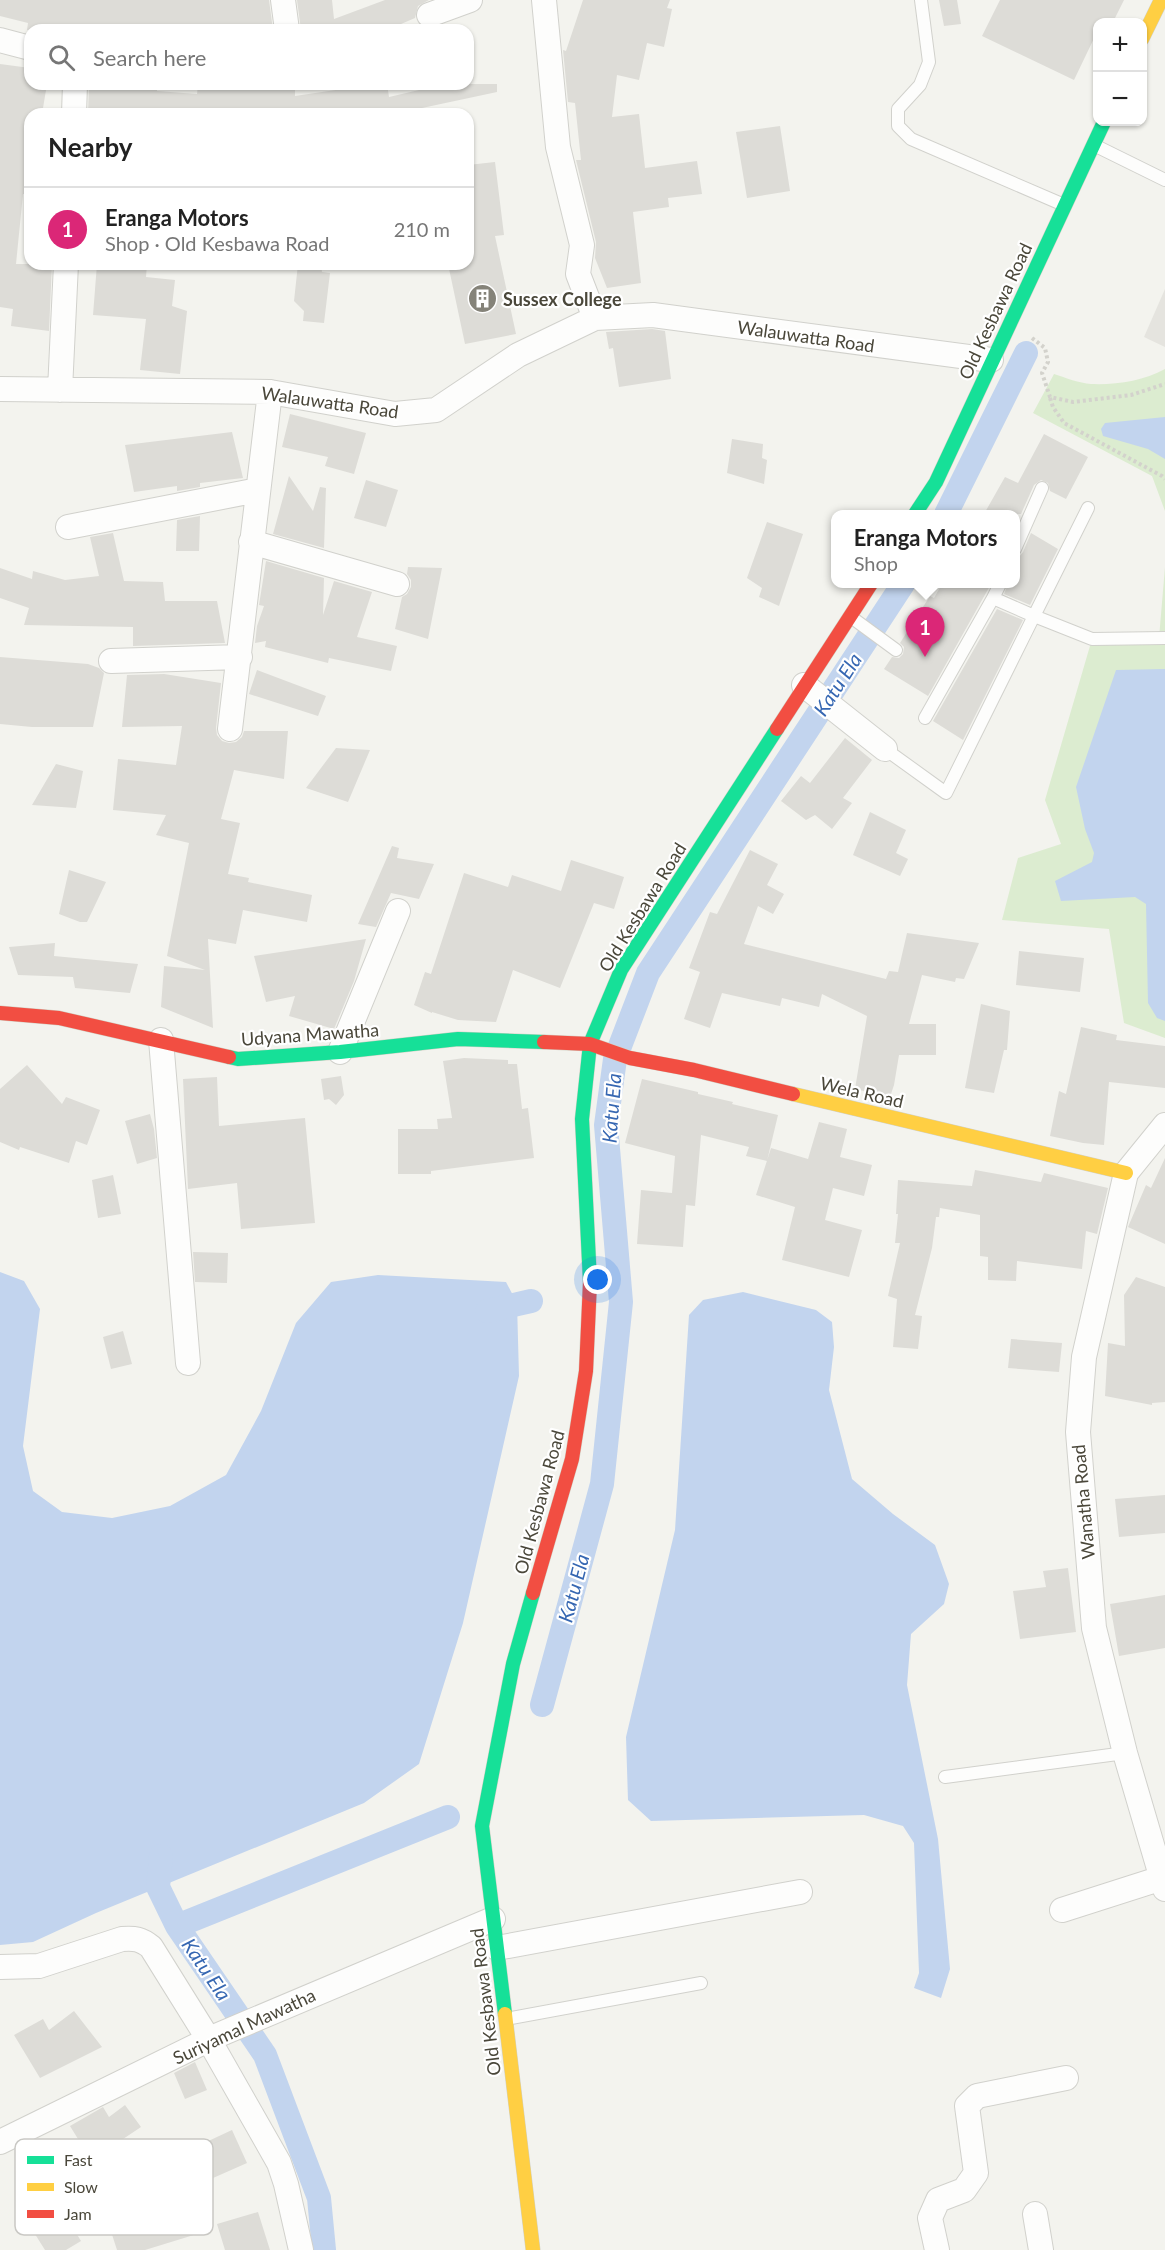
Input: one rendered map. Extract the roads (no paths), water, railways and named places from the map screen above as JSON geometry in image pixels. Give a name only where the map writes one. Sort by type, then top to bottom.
[{"type":"main road","points":[[1147,30],[1161,0]]},
{"type":"main road","name":"Old Kesbawa Road","points":[[918,510],[936,482],[1102,126]]},
{"type":"main road","name":"Old Kesbawa Road","points":[[533,2250],[482,1826],[513,1664],[572,1459],[586,1371],[591,1294],[582,1119],[597,1046],[621,970],[868,588]]},
{"type":"main road","name":"Udyana Mawatha","points":[[0,1012],[59,1018],[237,1059],[340,1052],[458,1040],[597,1046]]},
{"type":"main road","name":"Wela Road","points":[[597,1046],[630,1058],[694,1070],[1126,1173]]},
{"type":"street","points":[[283,0],[286,24]]},
{"type":"street","points":[[429,15],[471,0]]},
{"type":"street","points":[[544,0],[558,147],[582,245],[578,274],[595,318]]},
{"type":"street","points":[[0,40],[24,46]]},
{"type":"street","points":[[74,108],[75,90]]},
{"type":"street","points":[[60,390],[66,270]]},
{"type":"street","name":"Walauwatta Road","points":[[0,389],[270,392],[395,414],[436,410],[518,355],[595,318],[653,315],[991,360]]},
{"type":"street","points":[[231,729],[270,392]]},
{"type":"street","points":[[68,527],[258,490]]},
{"type":"street","points":[[251,542],[397,584]]},
{"type":"street","points":[[111,661],[240,657]]},
{"type":"street","points":[[804,685],[885,749]]},
{"type":"street","points":[[340,1052],[398,911]]},
{"type":"street","points":[[160,1040],[188,1363]]},
{"type":"street","name":"Wanatha Road","points":[[1162,1872],[1125,1753],[1094,1628],[1078,1432],[1084,1357],[1126,1173],[1165,1125]]},
{"type":"street","points":[[1062,1910],[1162,1872]]},
{"type":"street","points":[[497,1948],[800,1892]]},
{"type":"street","name":"Suriyamal Mawatha","points":[[0,2142],[264,2014],[493,1919]]},
{"type":"street","points":[[0,1967],[39,1966],[122,1939],[135,1938],[151,1947],[213,2038],[279,2163],[301,2250]]},
{"type":"street","points":[[937,2250],[930,2218],[938,2200],[964,2190],[975,2173],[967,2106],[977,2096],[1066,2078]]},
{"type":"street","points":[[1035,2214],[1041,2250]]},
{"type":"lane","points":[[921,0],[929,62],[920,85],[898,109],[898,126],[911,139],[1064,205]]},
{"type":"lane","points":[[1093,144],[1165,180]]},
{"type":"lane","points":[[1020,538],[1042,488]]},
{"type":"lane","points":[[885,749],[946,793],[1088,508]]},
{"type":"lane","points":[[925,718],[998,588]]},
{"type":"lane","points":[[993,598],[1092,639],[1165,638]]},
{"type":"lane","points":[[850,616],[896,650]]},
{"type":"lane","points":[[945,1777],[1125,1753]]},
{"type":"lane","points":[[505,2019],[701,1983]]},
{"type":"water","points":[[1165,417],[1165,459],[1148,449],[1103,436],[1101,429],[1105,423]]},
{"type":"water","points":[[1165,669],[1165,1021],[1157,1018],[1148,1003],[1146,904],[1135,897],[1061,901],[1055,881],[1092,862],[1094,853],[1085,829],[1076,787],[1116,670]]},
{"type":"water","points":[[0,1272],[24,1281],[40,1309],[23,1446],[33,1491],[62,1512],[112,1518],[170,1506],[226,1475],[261,1411],[296,1323],[331,1282],[378,1275],[506,1282],[517,1303],[519,1376],[463,1623],[419,1764],[364,1803],[96,1913],[33,1942],[0,1945]]},
{"type":"water","points":[[743,1292],[816,1310],[832,1322],[834,1347],[829,1390],[852,1479],[893,1514],[935,1545],[949,1584],[944,1604],[911,1634],[907,1685],[938,1839],[950,1969],[941,1998],[914,1988],[919,1973],[914,1843],[903,1826],[864,1815],[651,1821],[628,1800],[626,1737],[675,1530],[689,1315],[703,1300]]},
{"type":"waterway","name":"Katu Ela","points":[[948,510],[1026,353]]},
{"type":"waterway","name":"Katu Ela","points":[[542,1705],[602,1484],[621,1302],[606,1125],[615,1059],[648,973],[900,588]]},
{"type":"waterway","points":[[487,1311],[531,1301]]},
{"type":"waterway","name":"Katu Ela","points":[[324,2250],[319,2198],[265,2055],[177,1926],[448,1817]]},
{"type":"waterway","points":[[161,1856],[158,1887],[177,1926]]},
{"type":"place","name":"Sussex College","points":[[482,299]]},
{"type":"place","name":"Eranga Motors","points":[[925,657]]}]
